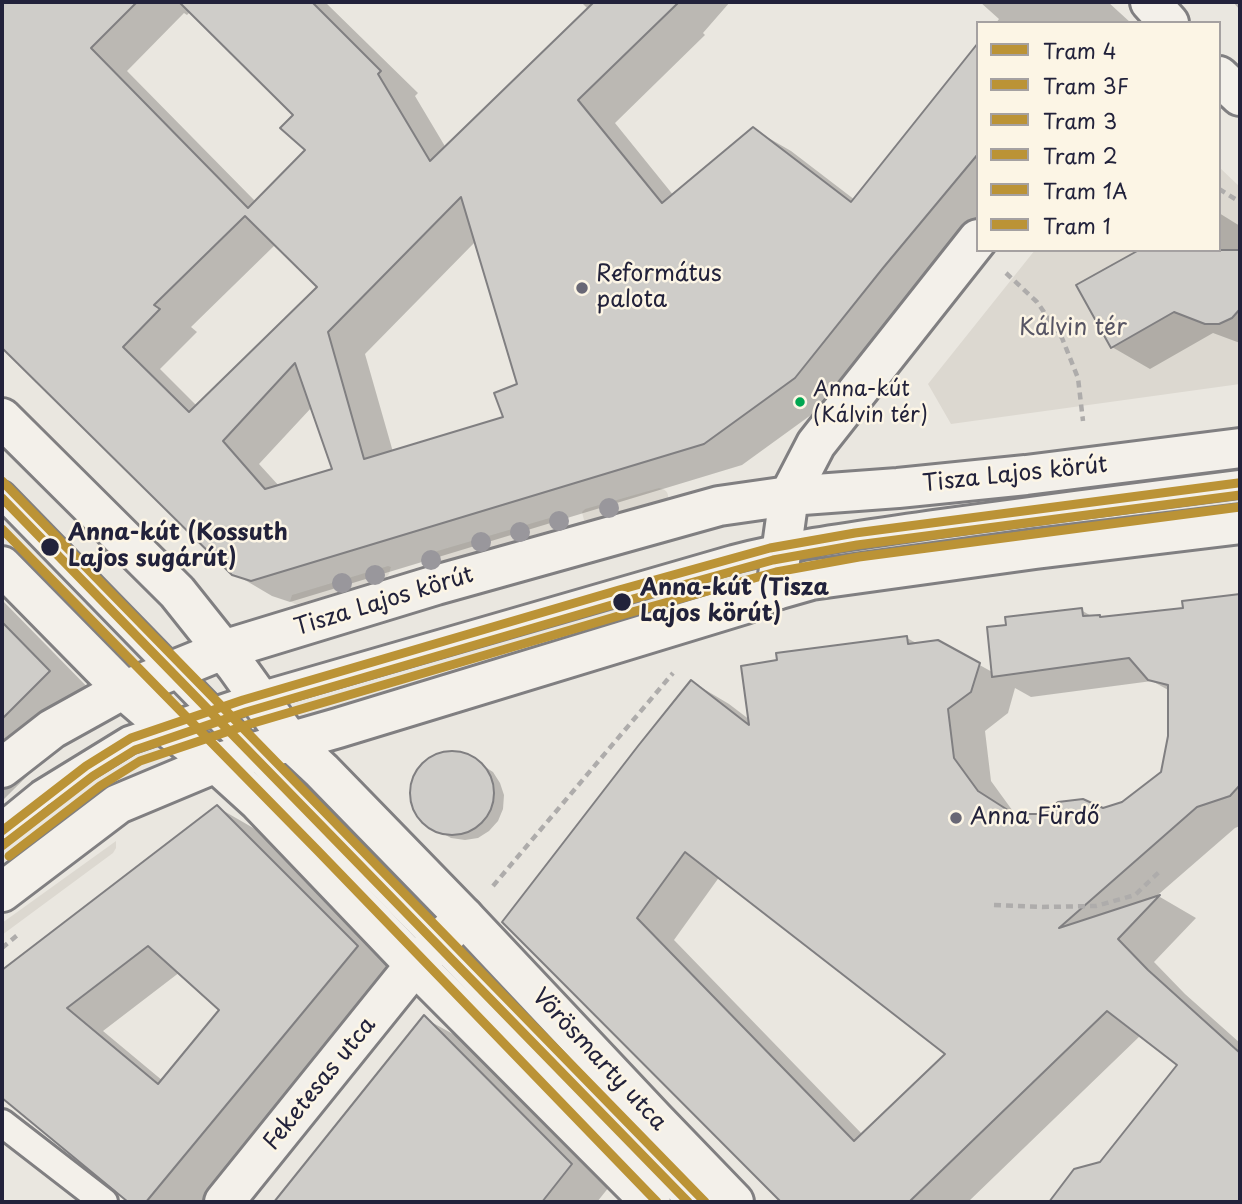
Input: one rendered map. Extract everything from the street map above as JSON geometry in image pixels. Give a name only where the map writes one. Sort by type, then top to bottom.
[{"type":"street","points":[[1221,77],[1240,96]]},
{"type":"street","points":[[776,590],[789,496],[816,444],[976,242]]},
{"type":"street","name":"Vörösmarty utca","points":[[2,418],[177,592],[259,696],[289,740],[322,771],[451,929],[651,1202]]},
{"type":"street","name":"Tisza Lajos körút","points":[[2,768],[52,729],[124,690],[223,650],[719,506],[789,496],[1026,475],[1240,448]]},
{"type":"street","points":[[2,892],[117,804],[216,763],[745,604],[776,590],[811,580],[1240,524]]},
{"type":"street","name":"Vörösmarty utca","points":[[2,566],[124,690],[167,727],[216,763],[259,802],[451,929],[654,1121],[734,1202]]},
{"type":"street","name":"Feketesas utca","points":[[224,1202],[451,929]]},
{"type":"lane","name":"Tisza Lajos körút","points":[[2,826],[41,794],[129,740],[259,696],[721,563],[837,538],[1030,510],[1240,484]]},
{"type":"lane","points":[[2,495],[252,751],[451,929],[691,1202]]},
{"type":"lane","points":[[2,1123],[104,1202]]},
{"type":"path","points":[[1221,190],[1240,202]]},
{"type":"path","points":[[1005,273],[1037,302],[1062,338],[1077,378],[1083,421]]},
{"type":"path","points":[[451,929],[679,665]]},
{"type":"path","points":[[994,905],[1096,906],[1135,895],[1161,870]]},
{"type":"green space","name":"Kálvin tér","points":[[1221,169],[1240,187],[1240,384],[951,424],[928,384],[1033,252],[1221,252]]},
{"type":"green space","points":[[659,488],[666,491],[668,499],[584,520],[582,512],[585,509]]},
{"type":"green space","points":[[561,516],[565,522],[557,528],[432,566],[423,563],[427,554]]},
{"type":"green space","points":[[391,567],[385,579],[298,604],[290,601],[292,595]]},
{"type":"green space","points":[[116,841],[113,853],[2,935],[2,923]]},
{"type":"building","points":[[2,2],[137,2],[91,48],[248,208],[305,150],[280,128],[293,115],[179,2],[312,2],[381,71],[378,74],[430,161],[594,2],[679,2],[578,100],[662,203],[753,127],[851,202],[976,46],[976,156],[795,378],[704,444],[251,581],[232,575],[2,348]],"holes":[[[461,197],[517,384],[494,393],[503,417],[364,459],[328,332]],[[245,216],[317,287],[189,412],[123,347],[160,309],[154,305]],[[295,363],[332,469],[265,489],[223,441]]]},
{"type":"building","points":[[1240,250],[1240,309],[1232,318],[1219,324],[1205,324],[1174,312],[1111,348],[1076,285],[1135,252]]},
{"type":"building","points":[[1240,594],[1240,785],[1230,796],[1197,807],[1059,928],[1160,895],[1118,939],[1148,970],[1240,1053],[1240,1202],[1049,1202],[1074,1169],[1100,1162],[1177,1065],[1107,1011],[909,1202],[781,1202],[502,922],[691,680],[749,725],[741,666],[777,660],[776,653],[907,636],[908,644],[938,640],[980,663],[971,692],[948,709],[954,758],[978,791],[1014,814],[1044,814],[1058,802],[1083,799],[1103,808],[1122,802],[1161,772],[1168,736],[1168,685],[1148,680],[1129,658],[992,677],[987,627],[1006,625],[1005,617],[1082,608],[1083,616],[1100,617],[1183,608],[1182,601]],"holes":[[[685,852],[945,1054],[854,1141],[637,918]]]},
{"type":"building","points":[[2,622],[50,671],[2,719]]},
{"type":"building","points":[[452,751],[468,754],[482,763],[491,777],[494,793],[491,809],[482,823],[468,832],[452,835],[436,832],[422,823],[413,809],[410,793],[413,777],[422,763],[436,754]]},
{"type":"building","points":[[217,805],[358,946],[146,1202],[128,1202],[2,1098],[2,970]],"holes":[[[148,946],[219,1010],[158,1084],[67,1008]]]},
{"type":"building","points":[[424,1015],[572,1164],[542,1202],[274,1202]]},
{"type":"tram line","name":"2","points":[[2,481],[705,1202]]},
{"type":"tram line","name":"3","points":[[2,831],[86,766],[131,738],[243,700],[619,590],[770,548],[855,533],[1238,483]]},
{"type":"tram line","name":"4","points":[[2,846],[93,776],[135,750],[246,712],[622,602],[773,560],[857,545],[1240,495]]},
{"type":"tram line","name":"1A","points":[[2,498],[688,1202]]},
{"type":"tram line","name":"3F","points":[[9,856],[100,786],[140,761],[250,724],[625,614],[776,572],[859,557],[1240,507]]},
{"type":"tram line","name":"1","points":[[2,529],[657,1202]]},
{"type":"place","name":"Református palota","points":[[582,288]]},
{"type":"place","name":"Anna-kút (Kálvin tér)","points":[[800,402]]},
{"type":"place","name":"Anna-kút (Kossuth Lajos sugárút)","points":[[50,547]]},
{"type":"place","name":"Anna-kút (Tisza Lajos körút)","points":[[622,602]]},
{"type":"place","name":"Anna Fürdő","points":[[956,818]]}]
